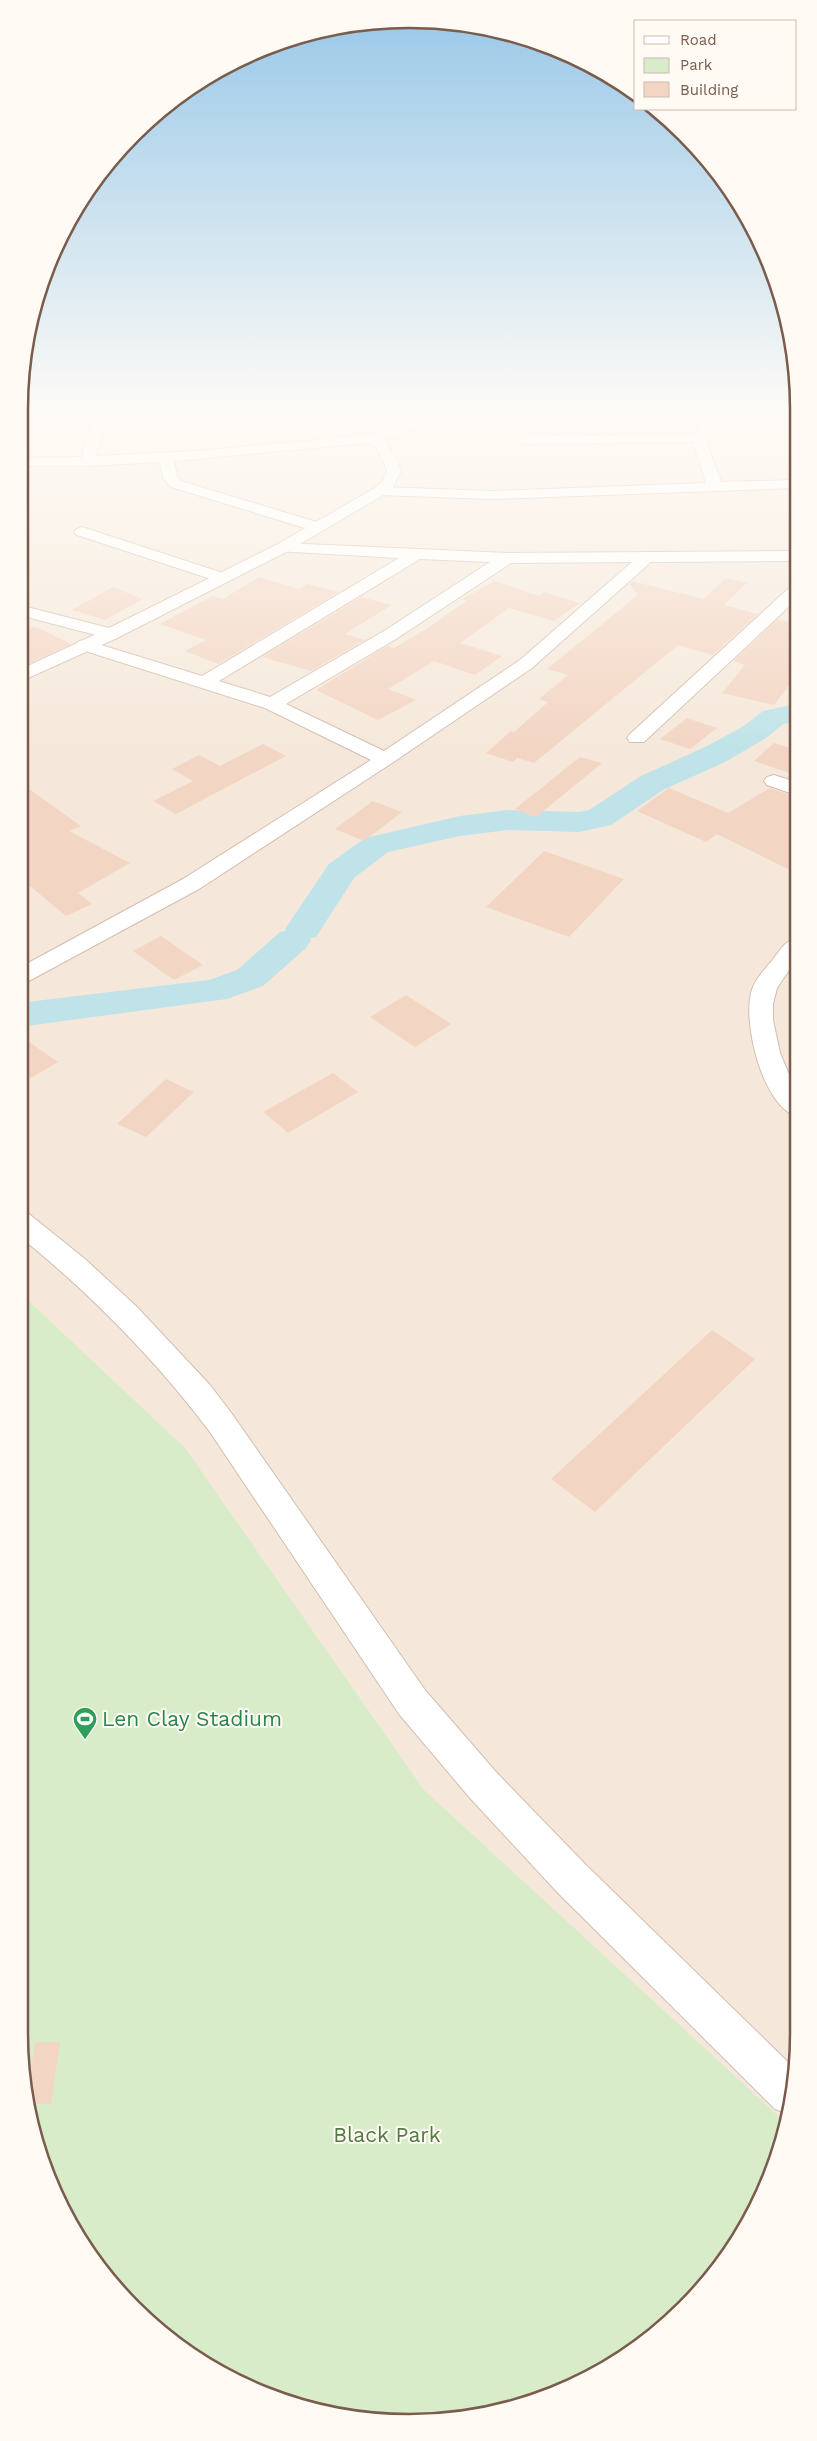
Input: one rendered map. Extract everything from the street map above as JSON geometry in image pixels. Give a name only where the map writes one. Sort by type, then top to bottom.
[{"type":"street","points":[[308,524],[318,527]]},
{"type":"street","points":[[28,674],[282,548],[323,524]]},
{"type":"street","points":[[82,532],[220,577]]},
{"type":"street","points":[[282,548],[507,558],[790,556]]},
{"type":"street","points":[[204,683],[417,554]]},
{"type":"street","points":[[28,972],[191,884],[385,759],[526,664],[648,556]]},
{"type":"street","points":[[272,704],[390,635],[507,558]]},
{"type":"street","points":[[637,738],[790,597]]},
{"type":"street","points":[[28,612],[111,634]]},
{"type":"street","points":[[85,645],[272,704],[385,759]]},
{"type":"street","points":[[774,780],[790,787]]},
{"type":"street","points":[[790,953],[763,991],[760,1019],[778,1082],[790,1099]]},
{"type":"street","points":[[28,1228],[63,1256],[114,1302],[153,1340],[189,1380],[222,1423],[412,1702],[484,1785],[571,1878],[785,2089]]},
{"type":"shaded area","points":[[28,524],[790,524],[790,2032],[786,2082],[777,2131],[750,2201],[711,2264],[678,2302],[640,2335],[577,2374],[531,2393],[483,2406],[433,2413],[408,2414],[359,2410],[310,2401],[240,2374],[197,2349],[157,2319],[122,2284],[106,2264],[79,2223],[67,2201],[48,2155],[35,2107],[28,2057]]},
{"type":"green space","name":"Black Park","points":[[28,1300],[185,1448],[424,1790],[780,2117],[777,2131],[760,2178],[750,2201],[725,2244],[695,2284],[660,2319],[640,2335],[577,2374],[507,2401],[433,2413],[384,2413],[310,2401],[263,2384],[218,2362],[177,2335],[157,2319],[122,2284],[92,2244],[67,2201],[40,2131],[28,2057]]},
{"type":"building","points":[[259,577],[299,589],[307,584],[339,592],[218,664],[185,651],[206,640],[160,624],[212,596],[223,599]]},
{"type":"building","points":[[726,578],[747,583],[724,605],[758,614],[713,655],[678,645],[534,763],[517,758],[513,762],[486,753],[511,731],[514,732],[548,702],[539,699],[568,675],[547,669],[638,595],[630,584],[632,581],[704,599]]},
{"type":"building","points":[[495,581],[539,596],[544,592],[580,603],[554,621],[509,608],[460,643],[502,656],[475,675],[434,661],[388,689],[416,700],[378,720],[316,690],[387,646],[394,648],[426,629],[467,601],[462,599]]},
{"type":"building","points":[[113,587],[143,599],[105,620],[72,610]]},
{"type":"building","points":[[361,597],[392,605],[345,634],[365,640],[311,671],[262,657]]},
{"type":"building","points":[[778,619],[790,623],[790,684],[774,705],[722,693],[745,665],[733,661]]},
{"type":"building","points":[[39,628],[71,644],[28,664],[28,629]]},
{"type":"building","points":[[687,718],[717,728],[690,749],[660,739]]},
{"type":"building","points":[[774,743],[790,748],[790,773],[754,761]]},
{"type":"building","points":[[263,744],[286,756],[176,814],[153,801],[193,781],[172,769],[199,755],[220,766]]},
{"type":"building","points":[[580,757],[602,763],[536,817],[515,809]]},
{"type":"building","points":[[28,788],[81,826],[69,831],[130,863],[78,893],[92,904],[66,916],[28,884]]},
{"type":"building","points":[[669,788],[728,813],[770,788],[790,795],[790,870],[717,834],[706,842],[637,811]]},
{"type":"building","points":[[373,801],[402,812],[364,841],[335,829]]},
{"type":"building","points":[[544,851],[624,879],[569,937],[486,907]]},
{"type":"building","points":[[161,936],[203,965],[174,980],[133,951]]},
{"type":"building","points":[[406,995],[451,1024],[415,1047],[370,1017]]},
{"type":"building","points":[[28,1041],[58,1062],[31,1078],[28,1076]]},
{"type":"building","points":[[333,1073],[358,1092],[288,1133],[263,1112]]},
{"type":"building","points":[[166,1079],[194,1092],[146,1137],[117,1124]]},
{"type":"building","points":[[712,1330],[755,1359],[595,1512],[551,1479]]},
{"type":"building","points":[[35,2042],[60,2042],[51,2104],[35,2104],[30,2075]]},
{"type":"waterway","points":[[303,929],[341,871],[377,845],[460,826],[508,820],[579,822],[599,818],[652,783],[714,755],[755,732],[774,717],[790,714]]},
{"type":"waterway","points":[[28,1014],[159,996],[214,991],[250,978],[293,940]]},
{"type":"place","name":"Len Clay Stadium","points":[[85,1740]]}]
